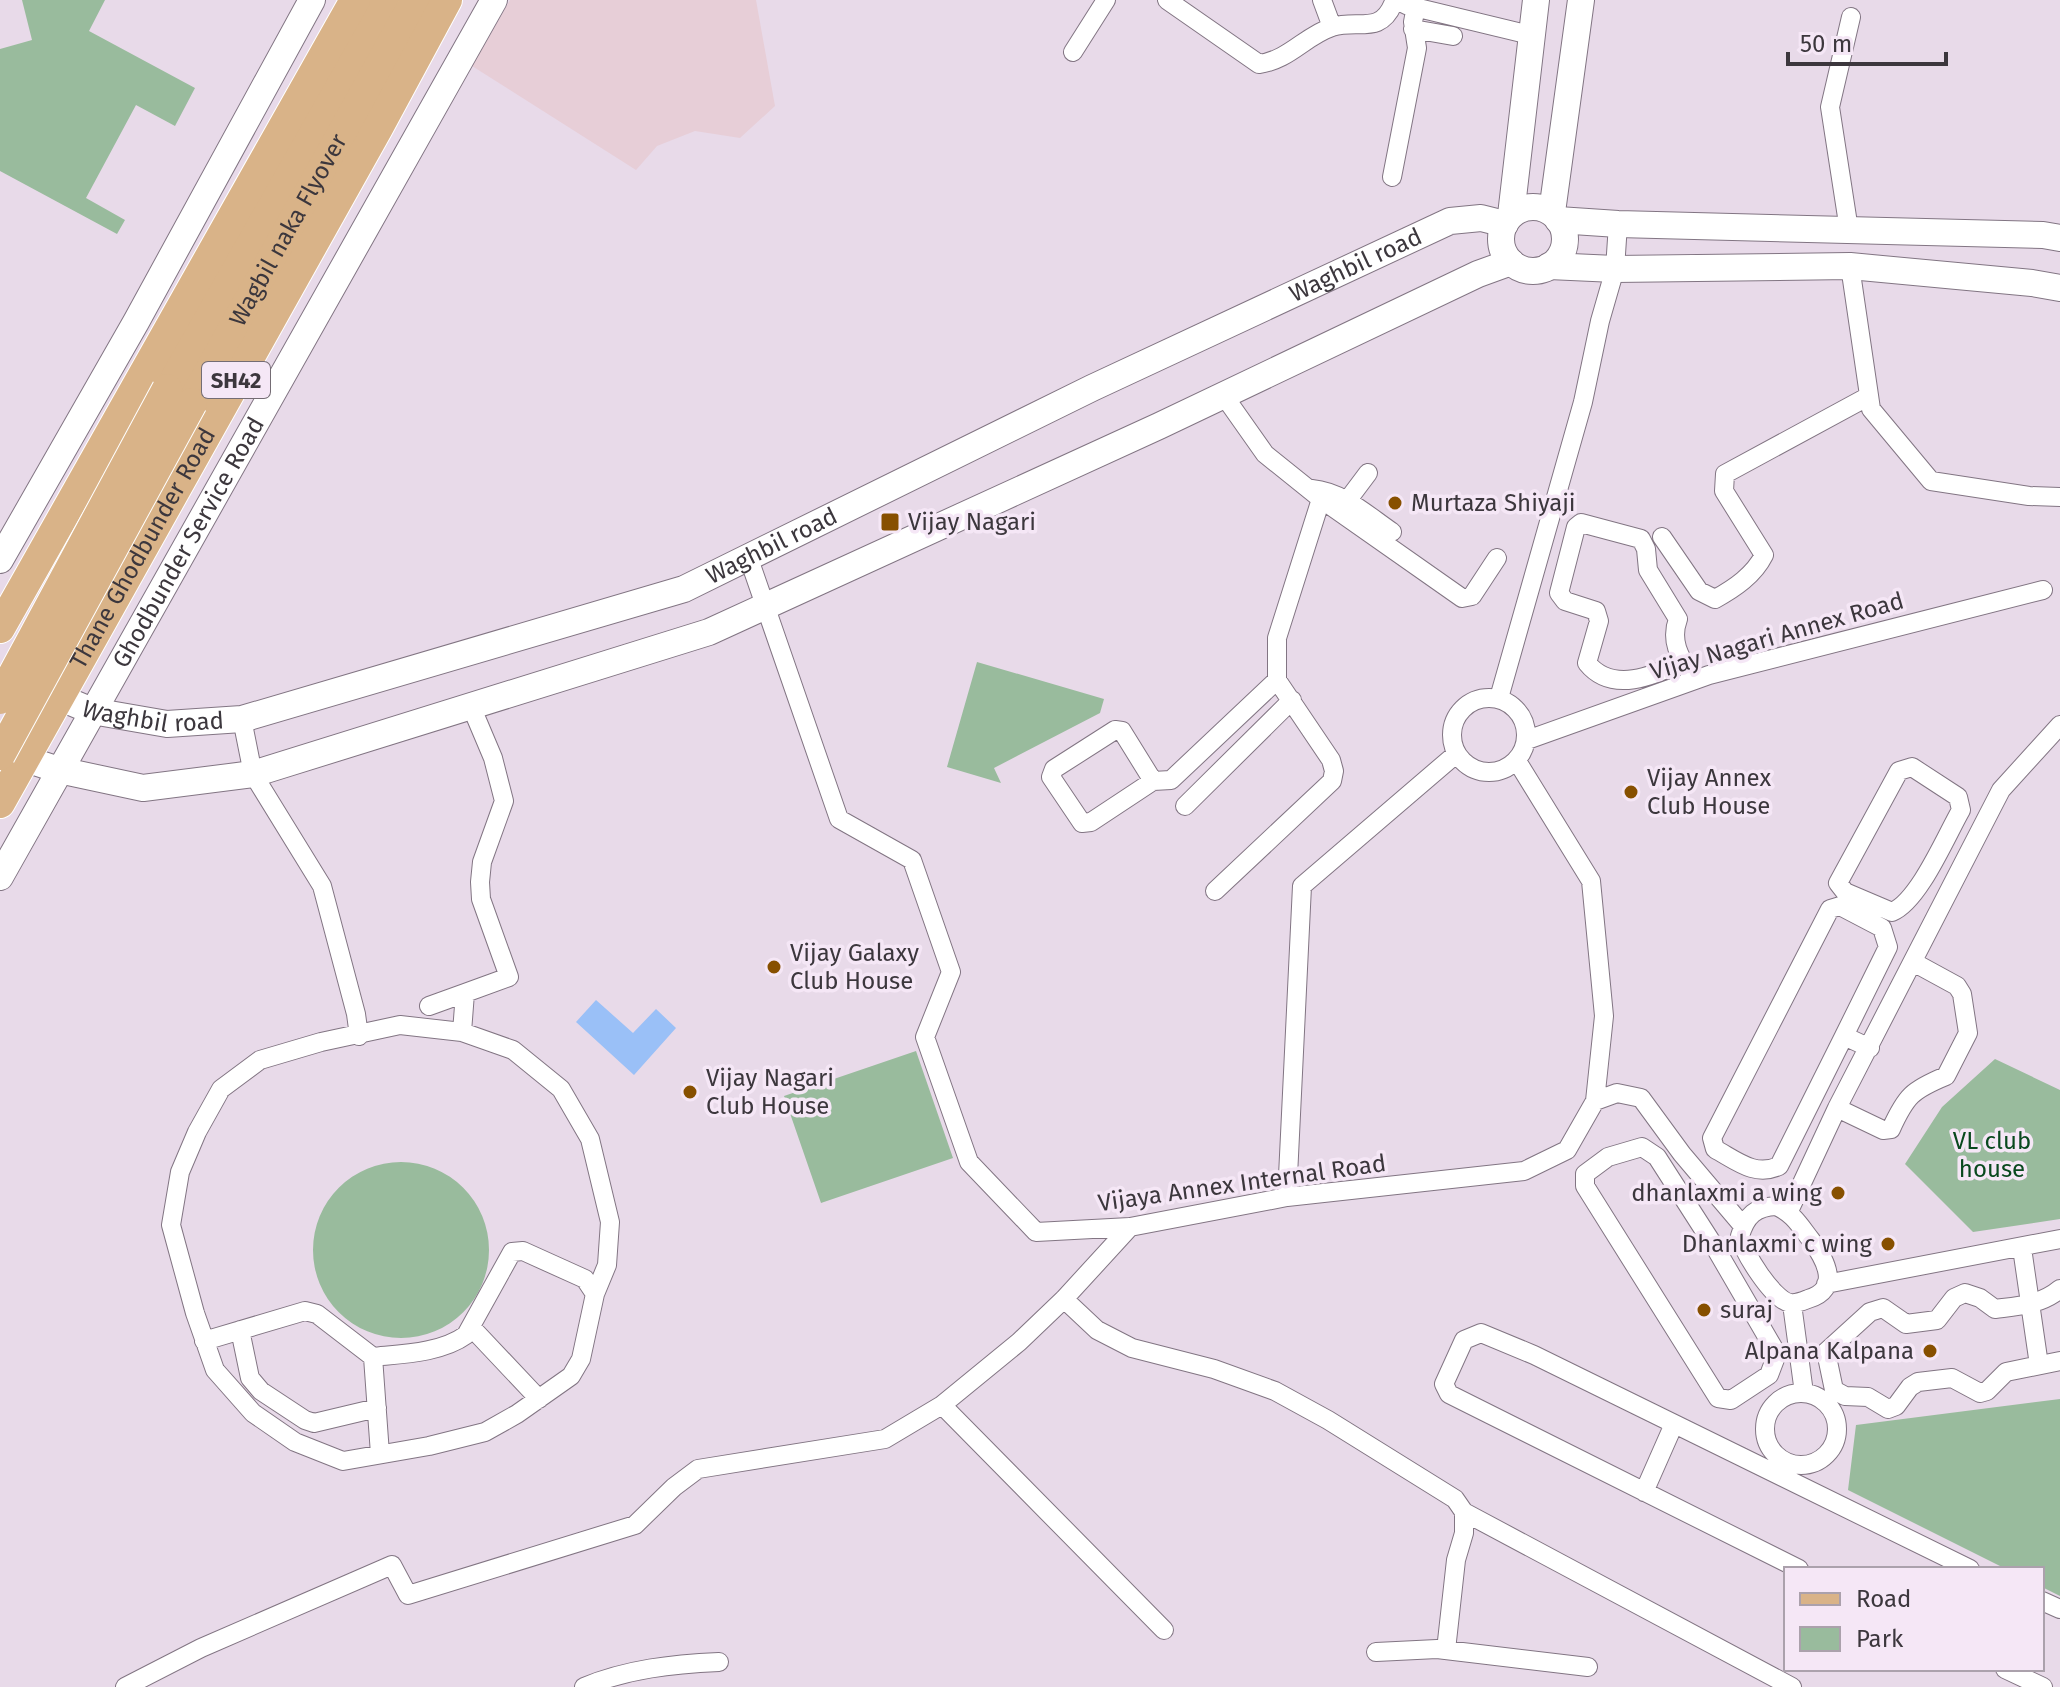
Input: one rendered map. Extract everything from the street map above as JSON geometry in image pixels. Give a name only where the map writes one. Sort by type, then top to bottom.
[{"type":"main road","points":[[0,560],[136,322],[312,0]]},
{"type":"main road","points":[[3,615],[355,0]]},
{"type":"main road","name":"Wagbil naka Flyover","points":[[0,699],[174,375],[384,0]]},
{"type":"main road","name":"Wagbil naka Flyover","points":[[8,755],[416,0]]},
{"type":"main road","name":"Thane Ghodbunder Road","points":[[0,803],[8,755],[59,695],[447,0]]},
{"type":"main road","name":"Ghodbunder Service Road","points":[[0,877],[494,0]]},
{"type":"main road","points":[[1536,0],[1508,219],[1501,244],[1511,262],[1529,271],[1549,266],[1615,269],[1850,266],[2060,288]]},
{"type":"main road","points":[[1549,266],[1557,260],[1565,240],[1555,216],[1581,0]]},
{"type":"main road","points":[[1508,219],[1530,207],[1555,216],[1618,224],[2060,238]]},
{"type":"main road","name":"Waghbil road","points":[[0,678],[59,695],[92,711],[167,724],[242,719],[684,589],[1092,388],[1450,221],[1508,219]]},
{"type":"main road","points":[[1987,234],[1989,279]]},
{"type":"main road","name":"Waghbil road","points":[[8,755],[59,770],[143,788],[253,774],[709,632],[1159,426],[1222,393],[1478,274],[1511,262]]},
{"type":"street","points":[[1073,52],[1106,0]]},
{"type":"street","points":[[1167,0],[1259,64],[1275,62],[1332,27],[1377,22],[1388,16],[1388,2],[1416,6],[1530,35]]},
{"type":"street","points":[[1322,0],[1332,27]]},
{"type":"street","points":[[1392,177],[1417,48],[1413,29],[1416,6]]},
{"type":"street","points":[[1849,230],[1830,107],[1851,17]]},
{"type":"street","points":[[1413,29],[1453,36]]},
{"type":"street","points":[[1499,698],[1583,402],[1600,321],[1615,269],[1618,224]]},
{"type":"street","points":[[1850,266],[1871,409],[1931,481],[2029,496],[2060,497]]},
{"type":"street","points":[[1222,393],[1265,454],[1315,494],[1462,598],[1472,596],[1497,558]]},
{"type":"street","points":[[1662,537],[1699,591],[1715,599],[1731,590],[1758,568],[1764,555],[1724,491],[1725,474],[1869,396]]},
{"type":"street","points":[[1347,501],[1368,473]]},
{"type":"street","points":[[1315,494],[1329,491],[1392,532]]},
{"type":"street","points":[[1215,891],[1332,781],[1334,771],[1331,760],[1277,680],[1277,638],[1315,494]]},
{"type":"street","points":[[1683,661],[1662,672],[1623,682],[1593,671],[1587,663],[1599,621],[1596,611],[1565,601],[1559,593],[1576,527],[1581,523],[1641,539],[1646,549],[1648,570],[1678,619],[1673,633],[1676,649],[1683,661],[1694,680]]},
{"type":"street","name":"Vijaya Annex Internal Road","points":[[749,559],[839,819],[912,860],[951,972],[925,1037],[969,1162],[1036,1232],[1130,1227],[1287,1197],[1524,1171],[1567,1150],[1595,1101],[1604,1016],[1591,881],[1517,761]]},
{"type":"street","name":"Vijay Nagari Annex Road","points":[[1527,740],[1694,680],[2043,590]]},
{"type":"street","points":[[1153,781],[1122,731],[1115,730],[1054,769],[1051,777],[1082,823],[1091,822],[1153,781],[1171,780],[1277,680]]},
{"type":"street","points":[[1481,698],[1499,698],[1522,716],[1527,740],[1517,761],[1496,773],[1473,770],[1456,754],[1451,731],[1461,710],[1481,698]]},
{"type":"street","points":[[1185,806],[1292,700]]},
{"type":"street","points":[[429,1006],[509,977],[481,899],[480,882],[482,862],[504,801],[493,758],[471,706]]},
{"type":"street","points":[[242,719],[253,774],[322,886],[359,1036]]},
{"type":"street","points":[[1789,1211],[1837,1108],[2001,790],[2060,725]]},
{"type":"street","points":[[1287,1197],[1302,886],[1456,754]]},
{"type":"street","points":[[1912,767],[1958,797],[1961,810],[1916,890],[1902,908],[1892,912],[1845,892],[1838,883],[1899,771],[1912,767]]},
{"type":"street","points":[[1916,890],[1943,905]]},
{"type":"street","points":[[1840,906],[1882,928],[1888,947],[1844,1036],[1779,1166],[1769,1171],[1756,1171],[1715,1149],[1712,1138],[1830,909],[1840,906]]},
{"type":"street","points":[[1837,1108],[1883,1130],[1891,1129],[1904,1100],[1926,1084],[1946,1076],[1968,1033],[1962,994],[1957,986],[1913,962]]},
{"type":"street","points":[[462,1032],[465,993]]},
{"type":"street","points":[[400,1025],[462,1032],[513,1050],[561,1089],[590,1139],[610,1222],[607,1265],[595,1294],[581,1359],[571,1376],[485,1432],[343,1461],[295,1442],[253,1413],[215,1370],[171,1225],[180,1172],[197,1132],[221,1089],[260,1060],[321,1042],[359,1036],[400,1025]]},
{"type":"street","points":[[1844,1036],[1870,1048]]},
{"type":"street","points":[[1595,1101],[1617,1093],[1641,1098],[1742,1231],[1745,1253],[1780,1299],[1792,1304],[1818,1296],[1826,1284],[1828,1271],[1824,1257],[1789,1211],[1776,1206],[1762,1207],[1751,1214],[1742,1231],[1716,1249]]},
{"type":"street","points":[[1642,1147],[1650,1151],[1657,1157],[1716,1249],[1777,1354],[1769,1375],[1731,1400],[1718,1398],[1585,1186],[1585,1174],[1608,1157],[1642,1147]]},
{"type":"street","points":[[125,1687],[201,1648],[392,1565],[408,1595],[635,1525],[674,1487],[698,1469],[885,1439],[942,1405],[1019,1342],[1064,1299],[1130,1227]]},
{"type":"street","points":[[1826,1284],[2060,1239]]},
{"type":"street","points":[[2022,1248],[2039,1365]]},
{"type":"street","points":[[204,1341],[305,1311],[317,1314],[373,1357],[415,1353],[459,1340],[472,1328],[512,1252],[523,1251],[585,1279],[595,1294]]},
{"type":"street","points":[[2060,1289],[2050,1298],[2031,1304],[1995,1309],[1980,1298],[1965,1293],[1954,1298],[1937,1320],[1906,1324],[1883,1308],[1870,1312],[1826,1352],[1834,1390],[1845,1396],[1868,1397],[1888,1409],[1896,1406],[1910,1387],[1918,1382],[1952,1378],[1980,1393],[1987,1391],[2006,1372],[2060,1361]]},
{"type":"street","points":[[1064,1299],[1097,1330],[1132,1348],[1214,1369],[1275,1391],[1328,1420],[1455,1499],[1464,1512],[1792,1687]]},
{"type":"street","points":[[1792,1304],[1804,1393]]},
{"type":"street","points":[[472,1328],[539,1399]]},
{"type":"street","points":[[240,1330],[250,1378],[261,1391],[305,1420],[314,1423],[377,1408]]},
{"type":"street","points":[[1795,1567],[1449,1394],[1444,1384],[1464,1340],[1481,1333],[1534,1355],[1674,1424],[1779,1467],[1963,1567]]},
{"type":"street","points":[[373,1357],[380,1454]]},
{"type":"street","points":[[1804,1393],[1819,1398],[1831,1409],[1837,1425],[1836,1441],[1827,1455],[1814,1464],[1779,1467],[1766,1434],[1767,1418],[1775,1404],[1788,1396],[1804,1393]]},
{"type":"street","points":[[942,1405],[1164,1630]]},
{"type":"street","points":[[1644,1492],[1674,1424]]},
{"type":"street","points":[[1446,1650],[1456,1560],[1464,1533],[1464,1512]]},
{"type":"street","points":[[1376,1652],[1446,1650],[1588,1667]]},
{"type":"street","points":[[584,1687],[668,1665],[719,1662]]},
{"type":"street","points":[[2009,1671],[2043,1687]]},
{"type":"shaded area","points":[[510,0],[756,0],[775,106],[740,138],[695,131],[657,146],[636,170],[472,66]]},
{"type":"green space","points":[[22,0],[105,0],[89,31],[195,88],[175,126],[136,105],[86,198],[125,220],[117,234],[0,171],[0,49],[32,40]]},
{"type":"green space","points":[[977,662],[1104,699],[1100,713],[994,768],[1001,783],[947,767]]},
{"type":"green space","points":[[916,1051],[953,1158],[821,1203],[784,1096]]},
{"type":"green space","name":"VL club house","points":[[1995,1059],[2060,1090],[2060,1219],[1973,1232],[1905,1164],[1942,1107]]},
{"type":"green space","points":[[401,1162],[435,1169],[463,1188],[482,1216],[489,1250],[482,1284],[463,1312],[435,1331],[401,1338],[367,1331],[339,1312],[320,1284],[313,1250],[320,1216],[339,1188],[367,1169]]},
{"type":"green space","points":[[2060,1399],[2060,1596],[2044,1588],[2044,1567],[2002,1567],[1848,1490],[1856,1425]]},
{"type":"water","points":[[596,1000],[633,1033],[656,1009],[676,1028],[634,1075],[576,1022]]},
{"type":"place","name":"Murtaza Shiyaji","points":[[1395,503]]},
{"type":"place","name":"Vijay Nagari","points":[[890,522]]},
{"type":"place","name":"Vijay Annex Club House","points":[[1631,792]]},
{"type":"place","name":"Vijay Galaxy Club House","points":[[774,967]]},
{"type":"place","name":"Vijay Nagari Club House","points":[[690,1092]]},
{"type":"place","name":"dhanlaxmi a wing","points":[[1838,1193]]},
{"type":"place","name":"Dhanlaxmi c wing","points":[[1888,1244]]},
{"type":"place","name":"suraj","points":[[1704,1310]]},
{"type":"place","name":"Alpana Kalpana","points":[[1930,1351]]}]
